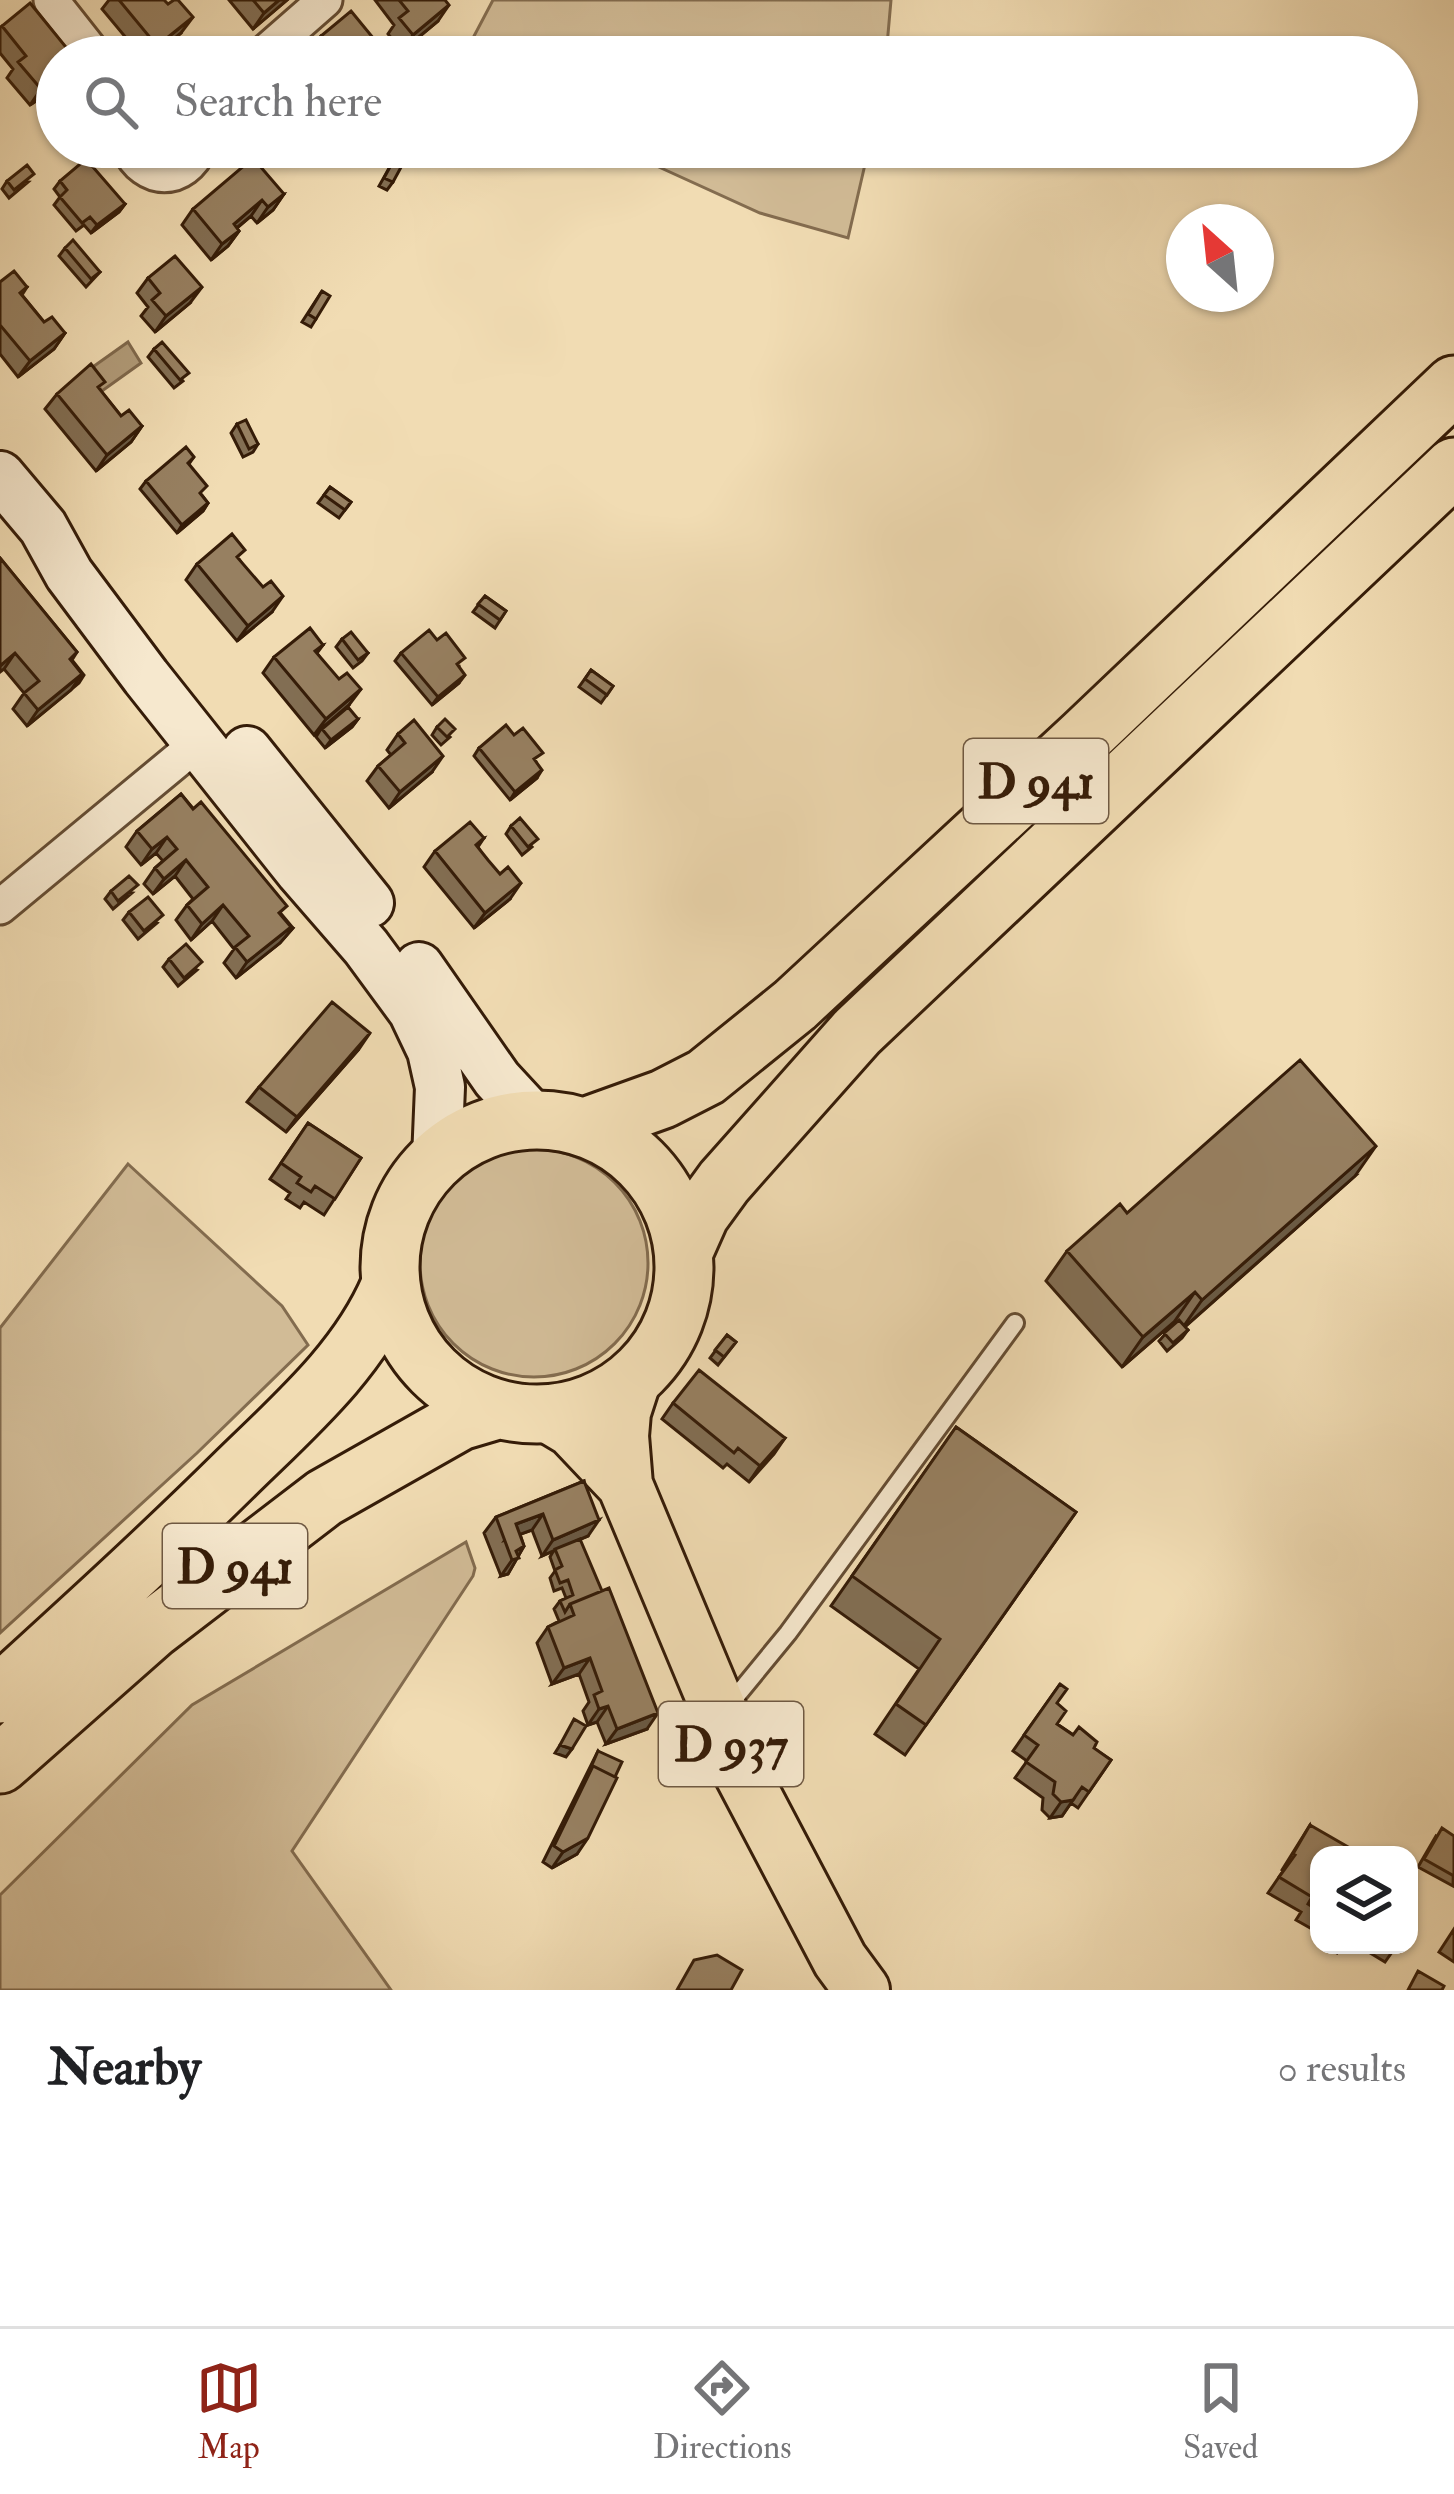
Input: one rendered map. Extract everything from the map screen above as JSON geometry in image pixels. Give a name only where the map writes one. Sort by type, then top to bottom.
[{"type":"highway","name":"D 941","points":[[559,1123],[663,1099],[706,1077],[795,1006],[1454,385]]},
{"type":"highway","name":"D 941","points":[[684,1251],[700,1215],[724,1182],[857,1032],[1454,466]]},
{"type":"highway","points":[[505,1123],[559,1123],[627,1150],[652,1175],[671,1205],[684,1251],[682,1293],[669,1333],[653,1357],[615,1393],[571,1411],[522,1412],[470,1399],[425,1364],[396,1314],[390,1286],[391,1243],[405,1201],[437,1159],[478,1132],[505,1123]]},
{"type":"highway","name":"D 941","points":[[0,1694],[283,1428],[357,1348],[390,1286]]},
{"type":"highway","name":"D 941","points":[[0,1764],[153,1629],[324,1498],[460,1420],[522,1412]]},
{"type":"main road","points":[[0,476],[43,527],[69,574],[198,743],[366,946],[413,1011],[432,1051],[440,1087],[437,1159]]},
{"type":"main road","points":[[43,527],[92,563],[329,852],[422,971],[497,1079],[559,1123]]},
{"type":"main road","points":[[198,743],[210,735],[299,839],[329,852]]},
{"type":"main road","name":"D 937","points":[[634,1378],[623,1412],[625,1485],[740,1770],[840,1960],[862,1990]]},
{"type":"main road","name":"D 937","points":[[522,1412],[572,1429],[625,1485]]},
{"type":"street","points":[[51,0],[80,36]]},
{"type":"street","points":[[284,36],[325,0]]},
{"type":"street","points":[[146,168],[159,175],[186,168]]},
{"type":"street","points":[[0,908],[198,743]]},
{"type":"lane","points":[[721,1715],[788,1633],[1015,1323]]},
{"type":"shaded area","points":[[493,0],[891,0],[888,36],[474,36]]},
{"type":"shaded area","points":[[661,168],[864,168],[848,238],[760,213]]},
{"type":"shaded area","points":[[128,342],[141,363],[102,391],[87,371]]},
{"type":"shaded area","points":[[534,1149],[577,1158],[614,1183],[639,1220],[648,1263],[639,1306],[614,1343],[577,1368],[534,1377],[491,1368],[454,1343],[429,1306],[420,1263],[429,1220],[454,1183],[491,1158]]},
{"type":"shaded area","points":[[128,1164],[282,1306],[308,1345],[0,1633],[0,1328]]},
{"type":"shaded area","points":[[466,1542],[473,1576],[292,1851],[391,1990],[0,1990],[0,1895],[192,1705]]},
{"type":"building","points":[[119,0],[164,0],[168,4],[178,0],[193,17],[169,36],[149,36]]},
{"type":"building","points":[[253,0],[279,0],[264,13]]},
{"type":"building","points":[[399,0],[445,0],[449,5],[413,35],[399,18],[408,11]]},
{"type":"building","points":[[30,3],[57,36],[36,36],[36,83],[18,62],[26,56],[2,26]]},
{"type":"building","points":[[351,11],[372,36],[321,36]]},
{"type":"building","points":[[27,165],[34,174],[14,190],[7,181]]},
{"type":"building","points":[[75,168],[94,168],[125,204],[97,225],[90,217],[82,223],[60,197],[67,190],[60,181]]},
{"type":"building","points":[[241,168],[262,168],[284,194],[268,207],[262,200],[234,224],[239,231],[222,244],[193,209]]},
{"type":"building","points":[[389,168],[401,168],[393,182],[384,178]]},
{"type":"building","points":[[73,240],[100,272],[91,279],[65,248]]},
{"type":"building","points":[[175,256],[202,287],[166,316],[152,300],[160,293],[148,278]]},
{"type":"building","points":[[14,271],[27,287],[20,293],[44,322],[52,317],[65,333],[30,361],[0,325],[0,282]]},
{"type":"building","points":[[322,291],[330,296],[316,319],[308,314]]},
{"type":"building","points":[[162,342],[189,373],[180,380],[154,349]]},
{"type":"building","points":[[91,364],[105,382],[98,387],[121,416],[129,410],[142,426],[107,455],[57,394]]},
{"type":"building","points":[[246,420],[258,444],[249,449],[237,424]]},
{"type":"building","points":[[186,447],[194,457],[188,463],[207,486],[200,493],[208,503],[182,525],[146,481]]},
{"type":"building","points":[[330,487],[351,502],[345,510],[324,495]]},
{"type":"building","points":[[232,534],[245,550],[237,557],[263,587],[271,581],[283,596],[248,626],[197,564]]},
{"type":"building","points":[[0,558],[77,652],[70,659],[82,674],[38,710],[24,693],[39,681],[15,653],[0,666]]},
{"type":"building","points":[[485,596],[506,611],[500,620],[478,604]]},
{"type":"building","points":[[310,628],[323,645],[315,651],[339,679],[347,673],[361,689],[326,719],[274,657]]},
{"type":"building","points":[[429,630],[437,640],[446,633],[465,658],[457,664],[465,675],[438,697],[401,653]]},
{"type":"building","points":[[351,632],[368,653],[358,660],[342,639]]},
{"type":"building","points":[[591,670],[613,686],[607,695],[585,679]]},
{"type":"building","points":[[348,707],[358,719],[331,740],[322,729]]},
{"type":"building","points":[[445,719],[455,729],[447,737],[437,727]]},
{"type":"building","points":[[414,720],[443,756],[400,792],[378,766],[405,743],[398,734]]},
{"type":"building","points":[[506,725],[514,735],[523,728],[543,753],[534,759],[542,770],[515,792],[479,748]]},
{"type":"building","points":[[181,794],[193,809],[201,802],[287,906],[279,913],[291,927],[247,962],[235,947],[249,936],[223,905],[202,924],[187,905],[208,887],[186,860],[164,879],[155,868],[177,849],[167,837],[152,849],[137,831]]},
{"type":"building","points":[[520,818],[538,839],[528,847],[511,826]]},
{"type":"building","points":[[470,822],[484,838],[476,845],[488,860],[500,874],[508,867],[521,883],[485,913],[435,851]]},
{"type":"building","points":[[129,876],[138,885],[118,901],[111,891]]},
{"type":"building","points":[[148,897],[163,915],[144,931],[129,912]]},
{"type":"building","points":[[186,944],[202,962],[184,978],[169,959]]},
{"type":"building","points":[[332,1002],[370,1033],[297,1117],[259,1087]]},
{"type":"building","points":[[1300,1060],[1376,1146],[1202,1300],[1195,1292],[1143,1337],[1067,1251],[1120,1204],[1127,1213]]},
{"type":"building","points":[[308,1123],[361,1158],[335,1199],[315,1186],[311,1192],[297,1183],[301,1177],[281,1163]]},
{"type":"building","points":[[1179,1320],[1188,1330],[1173,1343],[1164,1333]]},
{"type":"building","points":[[727,1335],[736,1342],[724,1357],[715,1350]]},
{"type":"building","points":[[699,1370],[785,1438],[760,1466],[738,1448],[734,1453],[673,1403]]},
{"type":"building","points":[[956,1427],[1076,1512],[926,1725],[896,1704],[940,1639],[852,1576]]},
{"type":"building","points":[[584,1481],[599,1520],[553,1540],[543,1514],[516,1524],[524,1546],[516,1551],[519,1558],[512,1560],[496,1517]]},
{"type":"building","points":[[580,1539],[602,1591],[570,1604],[565,1612],[560,1601],[573,1595],[568,1580],[560,1583],[555,1570],[562,1566],[555,1549]]},
{"type":"building","points":[[609,1588],[658,1713],[617,1729],[608,1706],[599,1709],[594,1695],[602,1691],[590,1658],[564,1668],[548,1627],[574,1615],[570,1604]]},
{"type":"building","points":[[1060,1684],[1067,1689],[1057,1703],[1066,1711],[1057,1724],[1073,1735],[1079,1727],[1097,1742],[1094,1748],[1111,1760],[1089,1792],[1082,1787],[1073,1800],[1061,1802],[1053,1794],[1055,1782],[1026,1762],[1038,1745],[1024,1735]]},
{"type":"building","points":[[574,1719],[586,1726],[572,1749],[560,1745]]},
{"type":"building","points":[[598,1751],[622,1762],[615,1777],[593,1766],[588,1774]]},
{"type":"building","points":[[593,1766],[617,1778],[588,1838],[563,1852],[554,1846]]},
{"type":"building","points":[[1310,1825],[1346,1846],[1310,1846],[1310,1896],[1279,1877]]},
{"type":"building","points":[[1442,1828],[1454,1836],[1454,1876],[1424,1859]]},
{"type":"building","points":[[717,1955],[742,1970],[731,1990],[677,1990],[694,1960]]},
{"type":"building","points":[[1418,1971],[1444,1986],[1442,1990],[1408,1990]]}]
